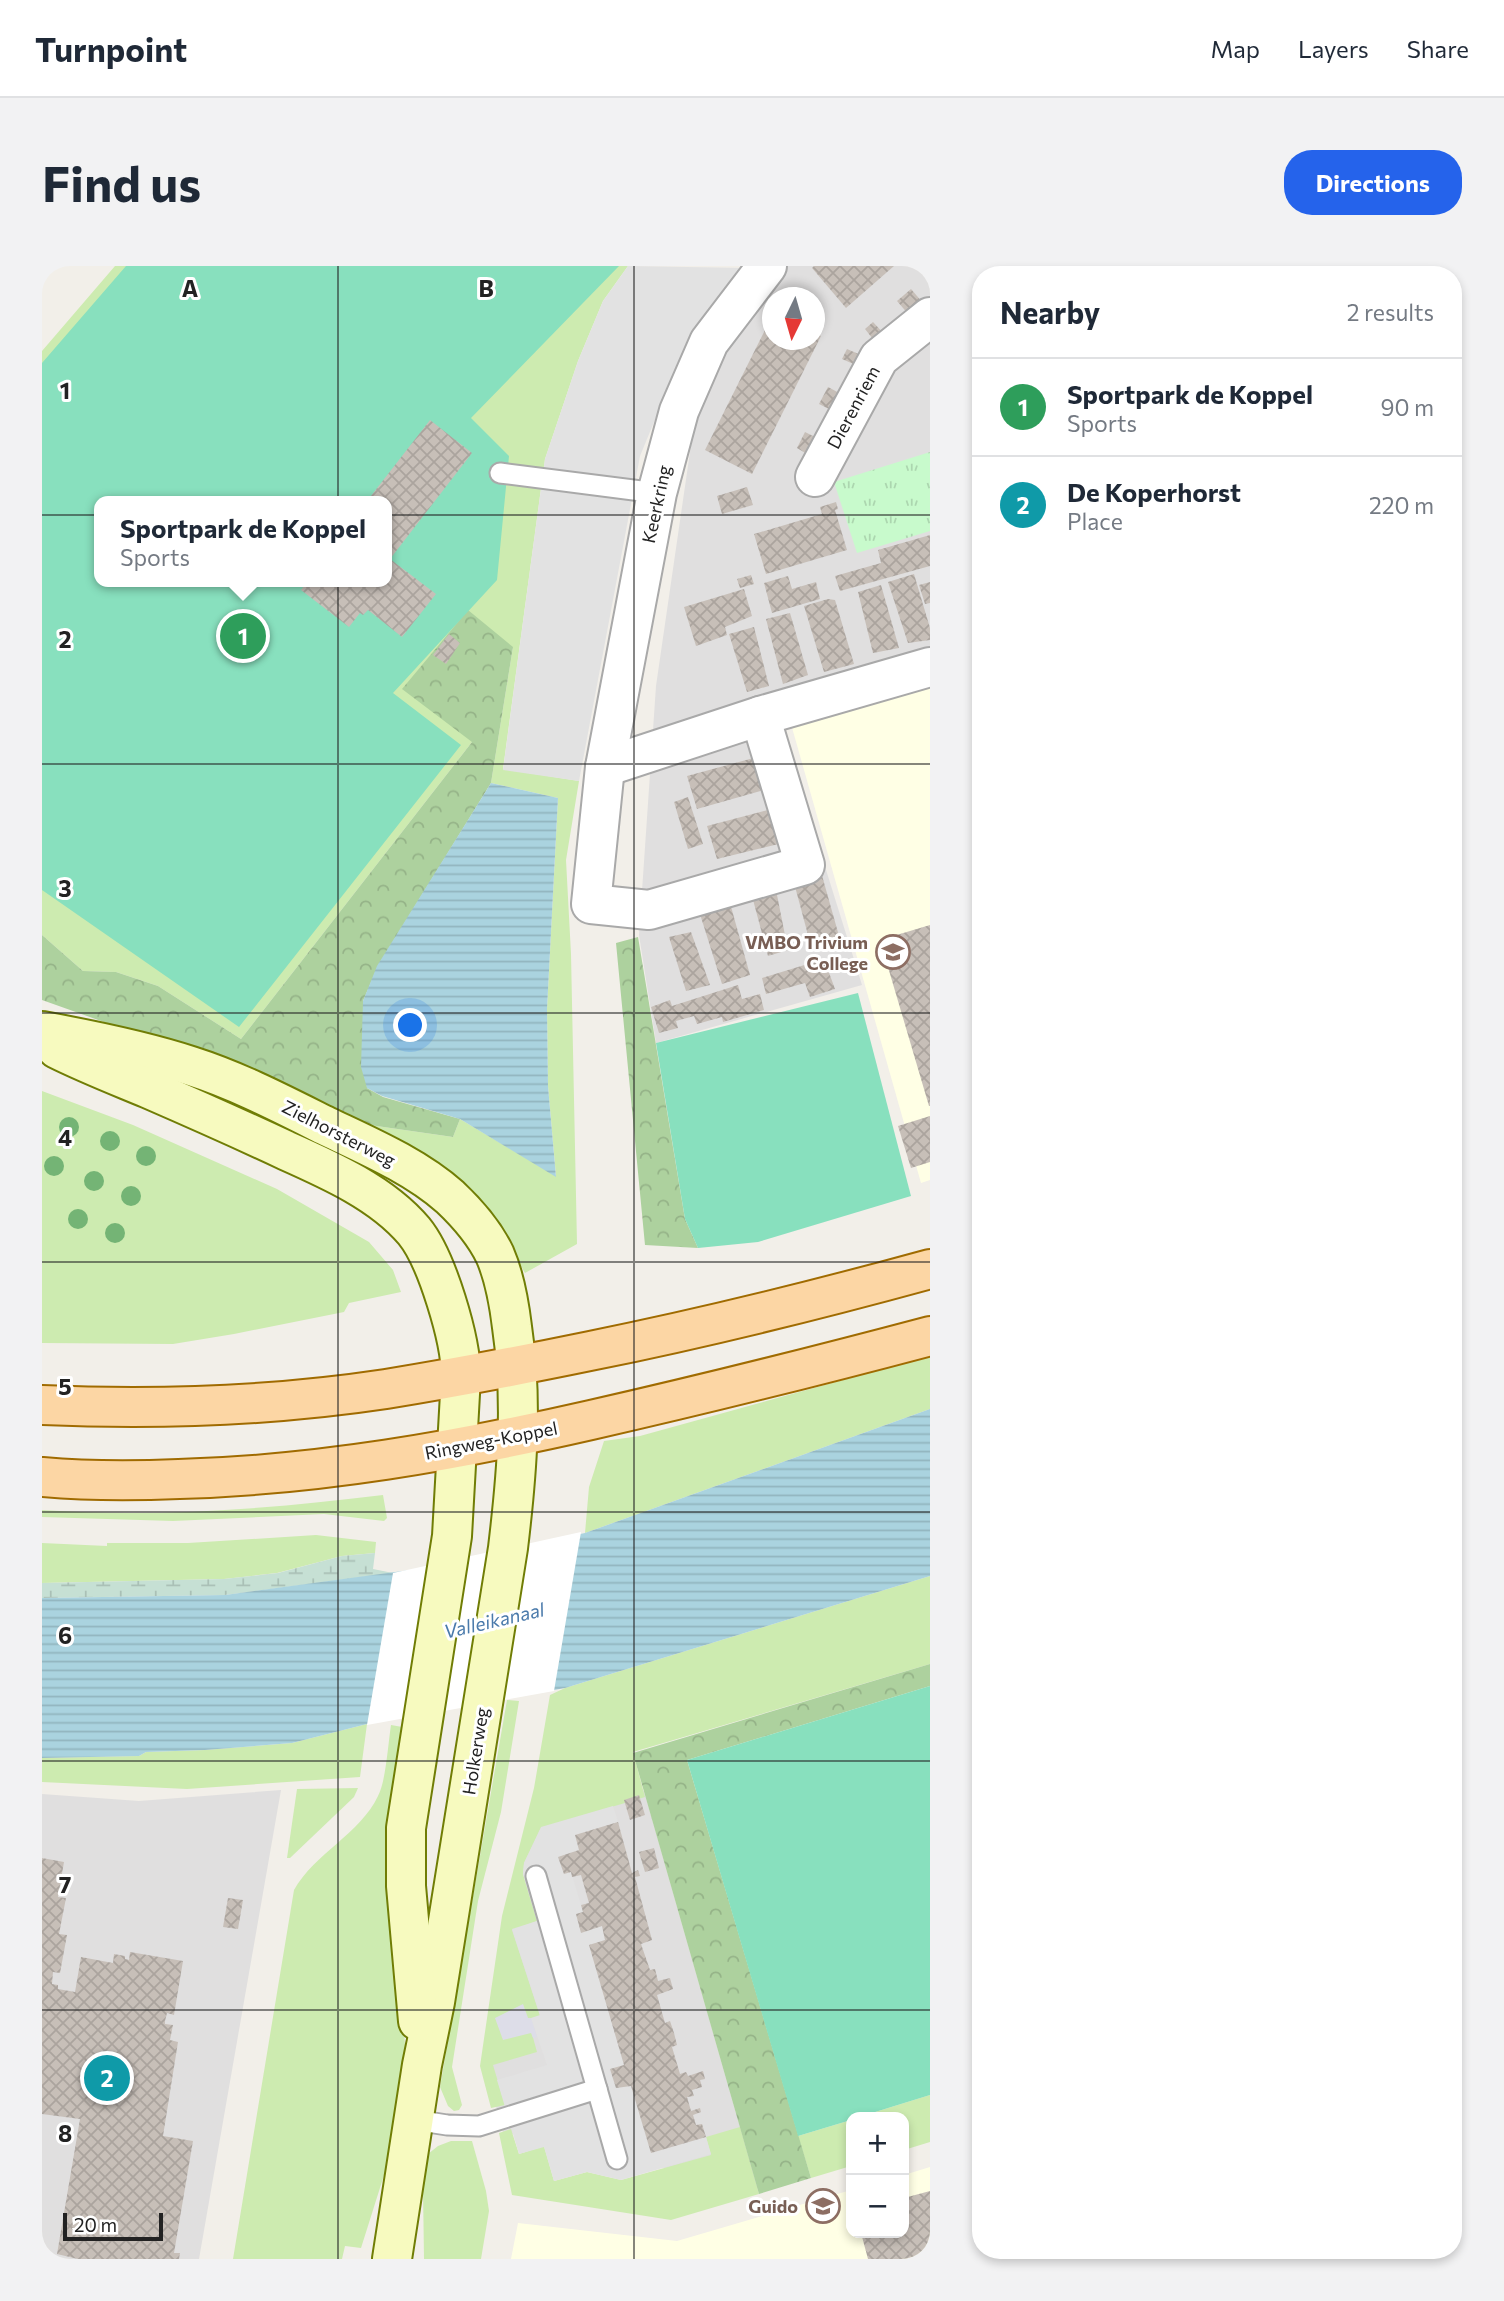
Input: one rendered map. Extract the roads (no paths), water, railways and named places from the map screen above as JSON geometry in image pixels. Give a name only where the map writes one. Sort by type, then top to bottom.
[{"type":"main road","points":[[42,1405],[112,1408],[288,1400],[384,1389],[518,1366],[746,1317],[930,1269]]},
{"type":"main road","name":"Ringweg-Koppel","points":[[42,1476],[141,1480],[237,1478],[291,1474],[456,1449],[755,1382],[930,1336]]},
{"type":"street","name":"Keerkring","points":[[760,716],[805,865],[649,910],[590,904],[605,767],[657,493],[679,411],[709,342],[767,266]]},
{"type":"street","name":"Dierenriem","points":[[815,477],[879,358],[930,317]]},
{"type":"street","points":[[605,767],[760,716],[930,667]]},
{"type":"street","name":"Zielhorsterweg","points":[[42,1031],[163,1057],[226,1078],[366,1145],[448,1196],[479,1228],[495,1256],[508,1296],[518,1366],[519,1436]]},
{"type":"street","points":[[42,1042],[324,1168],[393,1210],[414,1231],[431,1257],[448,1309],[461,1376]]},
{"type":"street","name":"Holkerweg","points":[[422,2065],[405,1860],[406,1828],[449,1561],[461,1376]]},
{"type":"street","name":"Holkerweg","points":[[392,2259],[508,1548],[519,1436]]},
{"type":"lane","points":[[500,473],[657,493]]},
{"type":"lane","points":[[536,1876],[617,2159]]},
{"type":"lane","points":[[415,2120],[478,2126],[597,2089]]},
{"type":"water","points":[[491,783],[558,798],[547,1009],[548,1086],[556,1177],[460,1119],[382,1096],[367,1088],[361,1067],[363,1001],[377,966]]},
{"type":"water","name":"Valleikanaal","points":[[930,1409],[930,1576],[565,1688],[367,1724],[292,1743],[146,1752],[139,1756],[42,1758],[42,1598],[225,1595],[410,1570],[585,1533]]},
{"type":"place","name":"Sportpark de Koppel","points":[[243,636]]},
{"type":"place","name":"VMBO Trivium College","points":[[893,952]]},
{"type":"place","name":"De Koperhorst","points":[[107,2078]]},
{"type":"place","name":"Guido","points":[[823,2206]]}]
